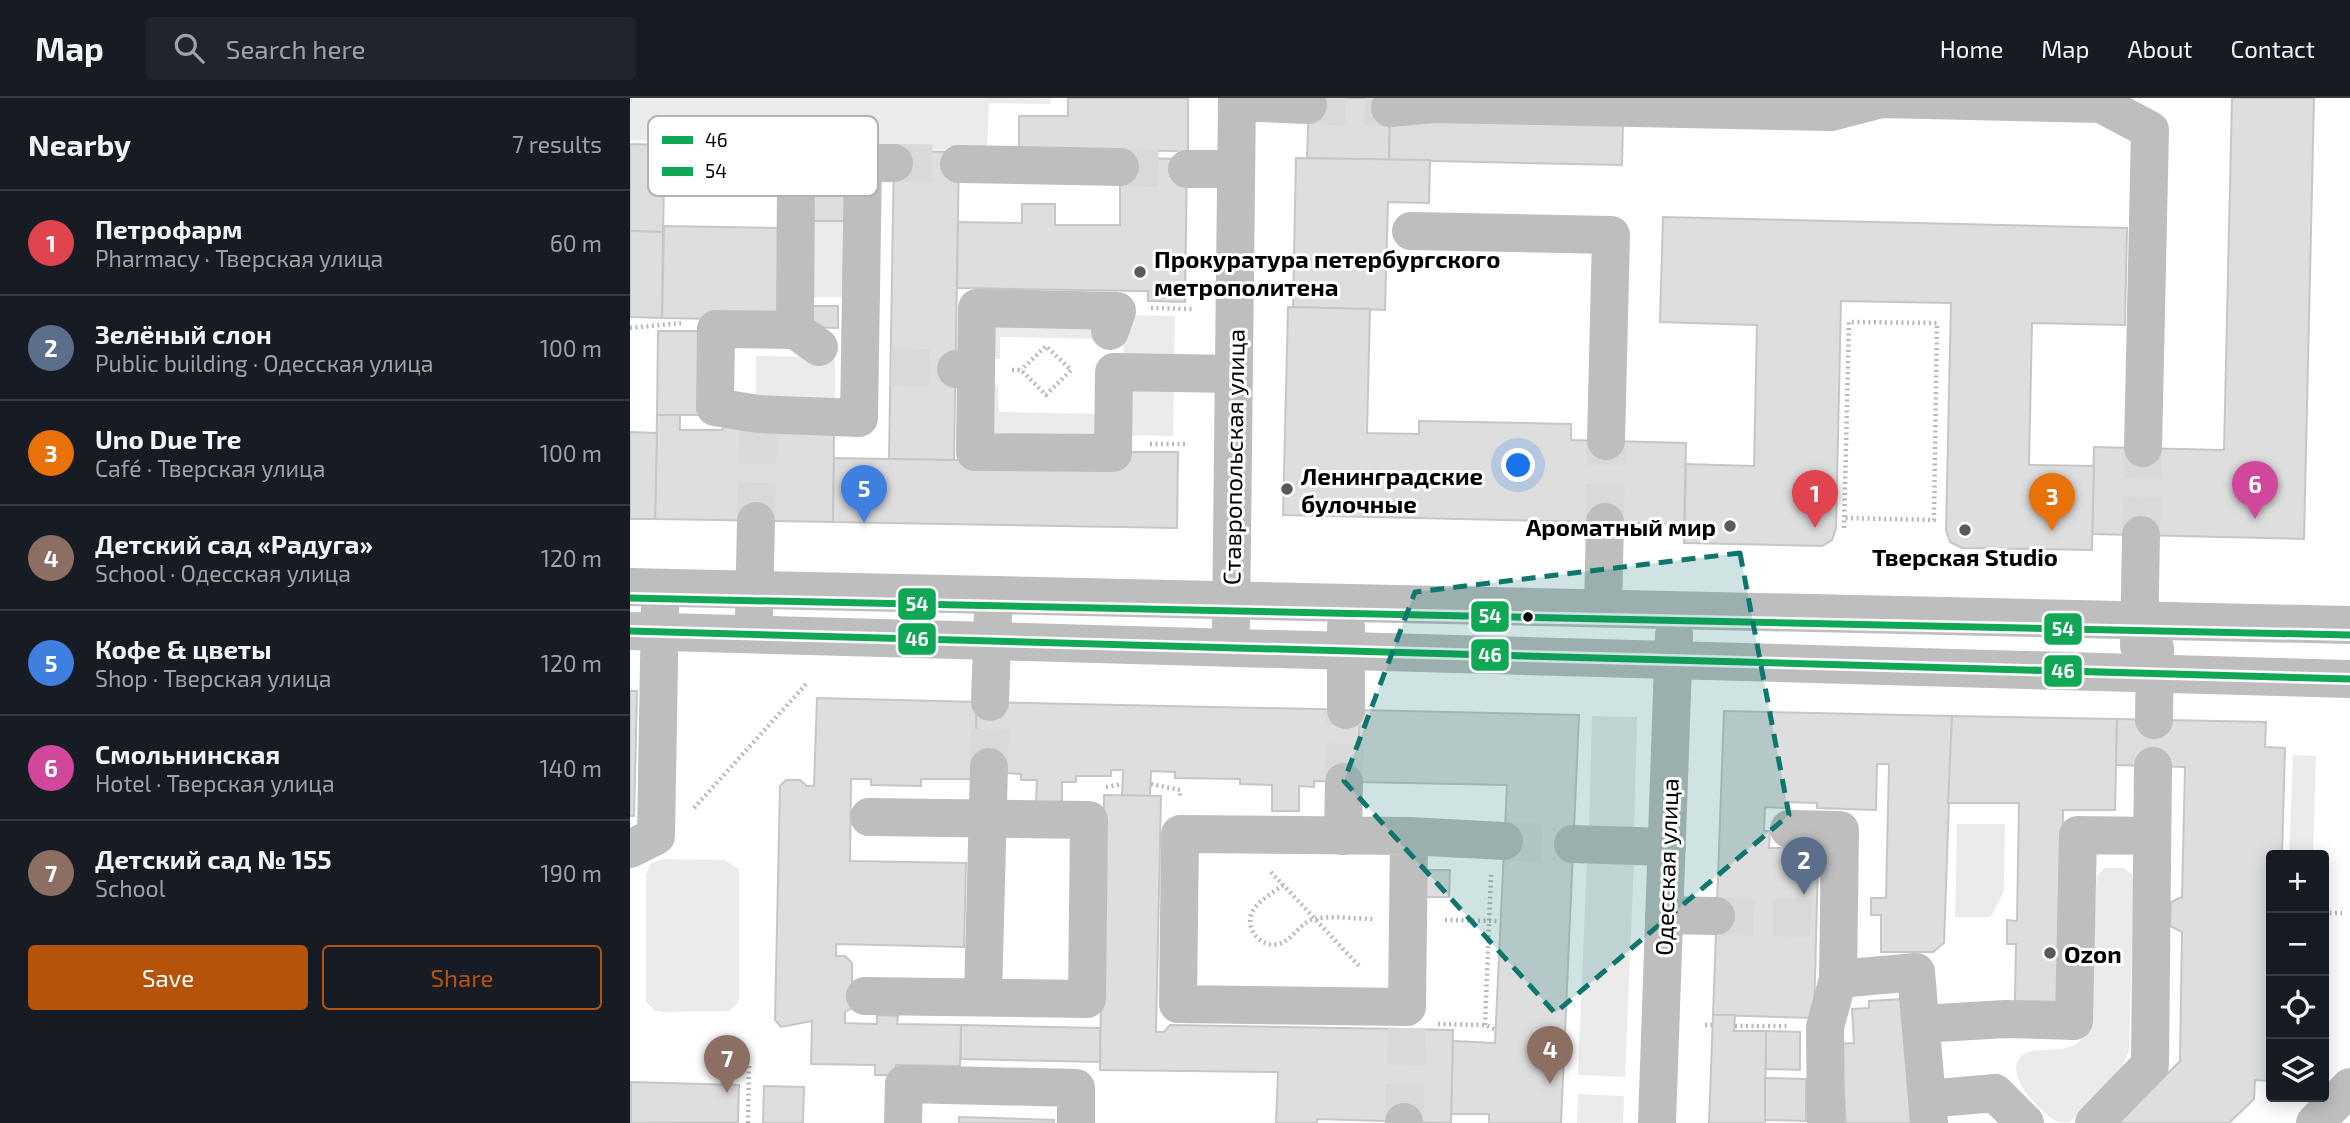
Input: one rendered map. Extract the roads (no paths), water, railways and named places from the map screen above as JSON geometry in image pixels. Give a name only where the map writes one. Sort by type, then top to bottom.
[{"type":"street","points":[[1390,108],[1435,101],[1587,102],[1831,112],[1881,98],[2101,104],[2150,130],[2143,448]]},
{"type":"street","points":[[1237,100],[1308,105]]},
{"type":"street","name":"Ставропольская улица","points":[[1230,648],[1237,100]]},
{"type":"street","points":[[878,163],[894,163]]},
{"type":"street","points":[[959,164],[1120,167]]},
{"type":"street","points":[[1187,169],[1236,169]]},
{"type":"street","points":[[797,196],[807,338],[716,329],[715,408],[758,422],[859,418],[875,367],[865,196]]},
{"type":"street","points":[[1411,231],[1611,235],[1606,442]]},
{"type":"street","points":[[977,308],[1117,311],[1112,347],[1113,453],[975,452],[966,369],[977,308]]},
{"type":"street","points":[[1112,347],[1234,374]]},
{"type":"street","points":[[754,635],[756,521]]},
{"type":"street","points":[[1603,608],[1605,522]]},
{"type":"street","points":[[2141,535],[2148,621],[2146,673],[2154,720]]},
{"type":"street","points":[[643,842],[645,587],[2350,625]]},
{"type":"street","points":[[990,702],[993,595]]},
{"type":"street","points":[[1346,710],[1347,603]]},
{"type":"street","name":"Одесская улица","points":[[1657,1123],[1674,610]]},
{"type":"street","points":[[645,631],[2350,679]]},
{"type":"street","points":[[2094,1123],[2150,1065],[2153,766]]},
{"type":"street","points":[[983,997],[989,767]]},
{"type":"street","points":[[1343,836],[1344,782]]},
{"type":"street","points":[[864,996],[1087,999],[1089,820],[869,817]]},
{"type":"street","points":[[1789,829],[1840,830],[1828,918],[1838,979],[1825,1027],[1826,1123]]},
{"type":"street","points":[[1409,836],[1407,1019],[1178,1004],[1180,834],[1409,836],[1498,840]]},
{"type":"street","points":[[1921,1024],[2005,1019],[2074,1021],[2078,835],[2152,836]]},
{"type":"street","points":[[1573,844],[1667,847]]},
{"type":"street","points":[[1664,915],[1716,916]]},
{"type":"street","points":[[1838,979],[1916,972],[1928,1111],[1995,1093],[2025,1123]]},
{"type":"street","points":[[903,1123],[904,1084],[1076,1088],[1076,1123]]},
{"type":"street","points":[[2315,1123],[2350,1087]]},
{"type":"tunnel","points":[[1308,105],[1390,108]]},
{"type":"tunnel","points":[[894,163],[959,164]]},
{"type":"tunnel","points":[[1120,167],[1187,169]]},
{"type":"tunnel","points":[[891,367],[956,369]]},
{"type":"tunnel","points":[[756,521],[758,431]]},
{"type":"tunnel","points":[[1605,522],[1606,441]]},
{"type":"tunnel","points":[[2141,535],[2143,448]]},
{"type":"tunnel","points":[[989,767],[990,702]]},
{"type":"tunnel","points":[[1344,782],[1346,710]]},
{"type":"tunnel","points":[[1504,841],[1573,844]]},
{"type":"tunnel","points":[[1716,916],[1817,918]]},
{"type":"tunnel","points":[[1404,1122],[1407,1028]]},
{"type":"place","name":"Прокуратура петербургского метрополитена","points":[[1140,272]]},
{"type":"place","name":"Ленинградские булочные","points":[[1287,489]]},
{"type":"place","name":"Смольнинская","points":[[2255,519]]},
{"type":"place","name":"Кофе & цветы","points":[[864,523]]},
{"type":"place","name":"Ароматный мир","points":[[1730,526]]},
{"type":"place","name":"Петрофарм","points":[[1815,528]]},
{"type":"place","name":"Тверская Studio","points":[[1965,530]]},
{"type":"place","name":"Uno Due Tre","points":[[2052,531]]},
{"type":"place","name":"Зелёный слон","points":[[1804,895]]},
{"type":"place","name":"Ozon","points":[[2050,953]]},
{"type":"place","name":"Детский сад «Радуга»","points":[[1550,1084]]},
{"type":"place","name":"Детский сад № 155","points":[[727,1093]]}]
